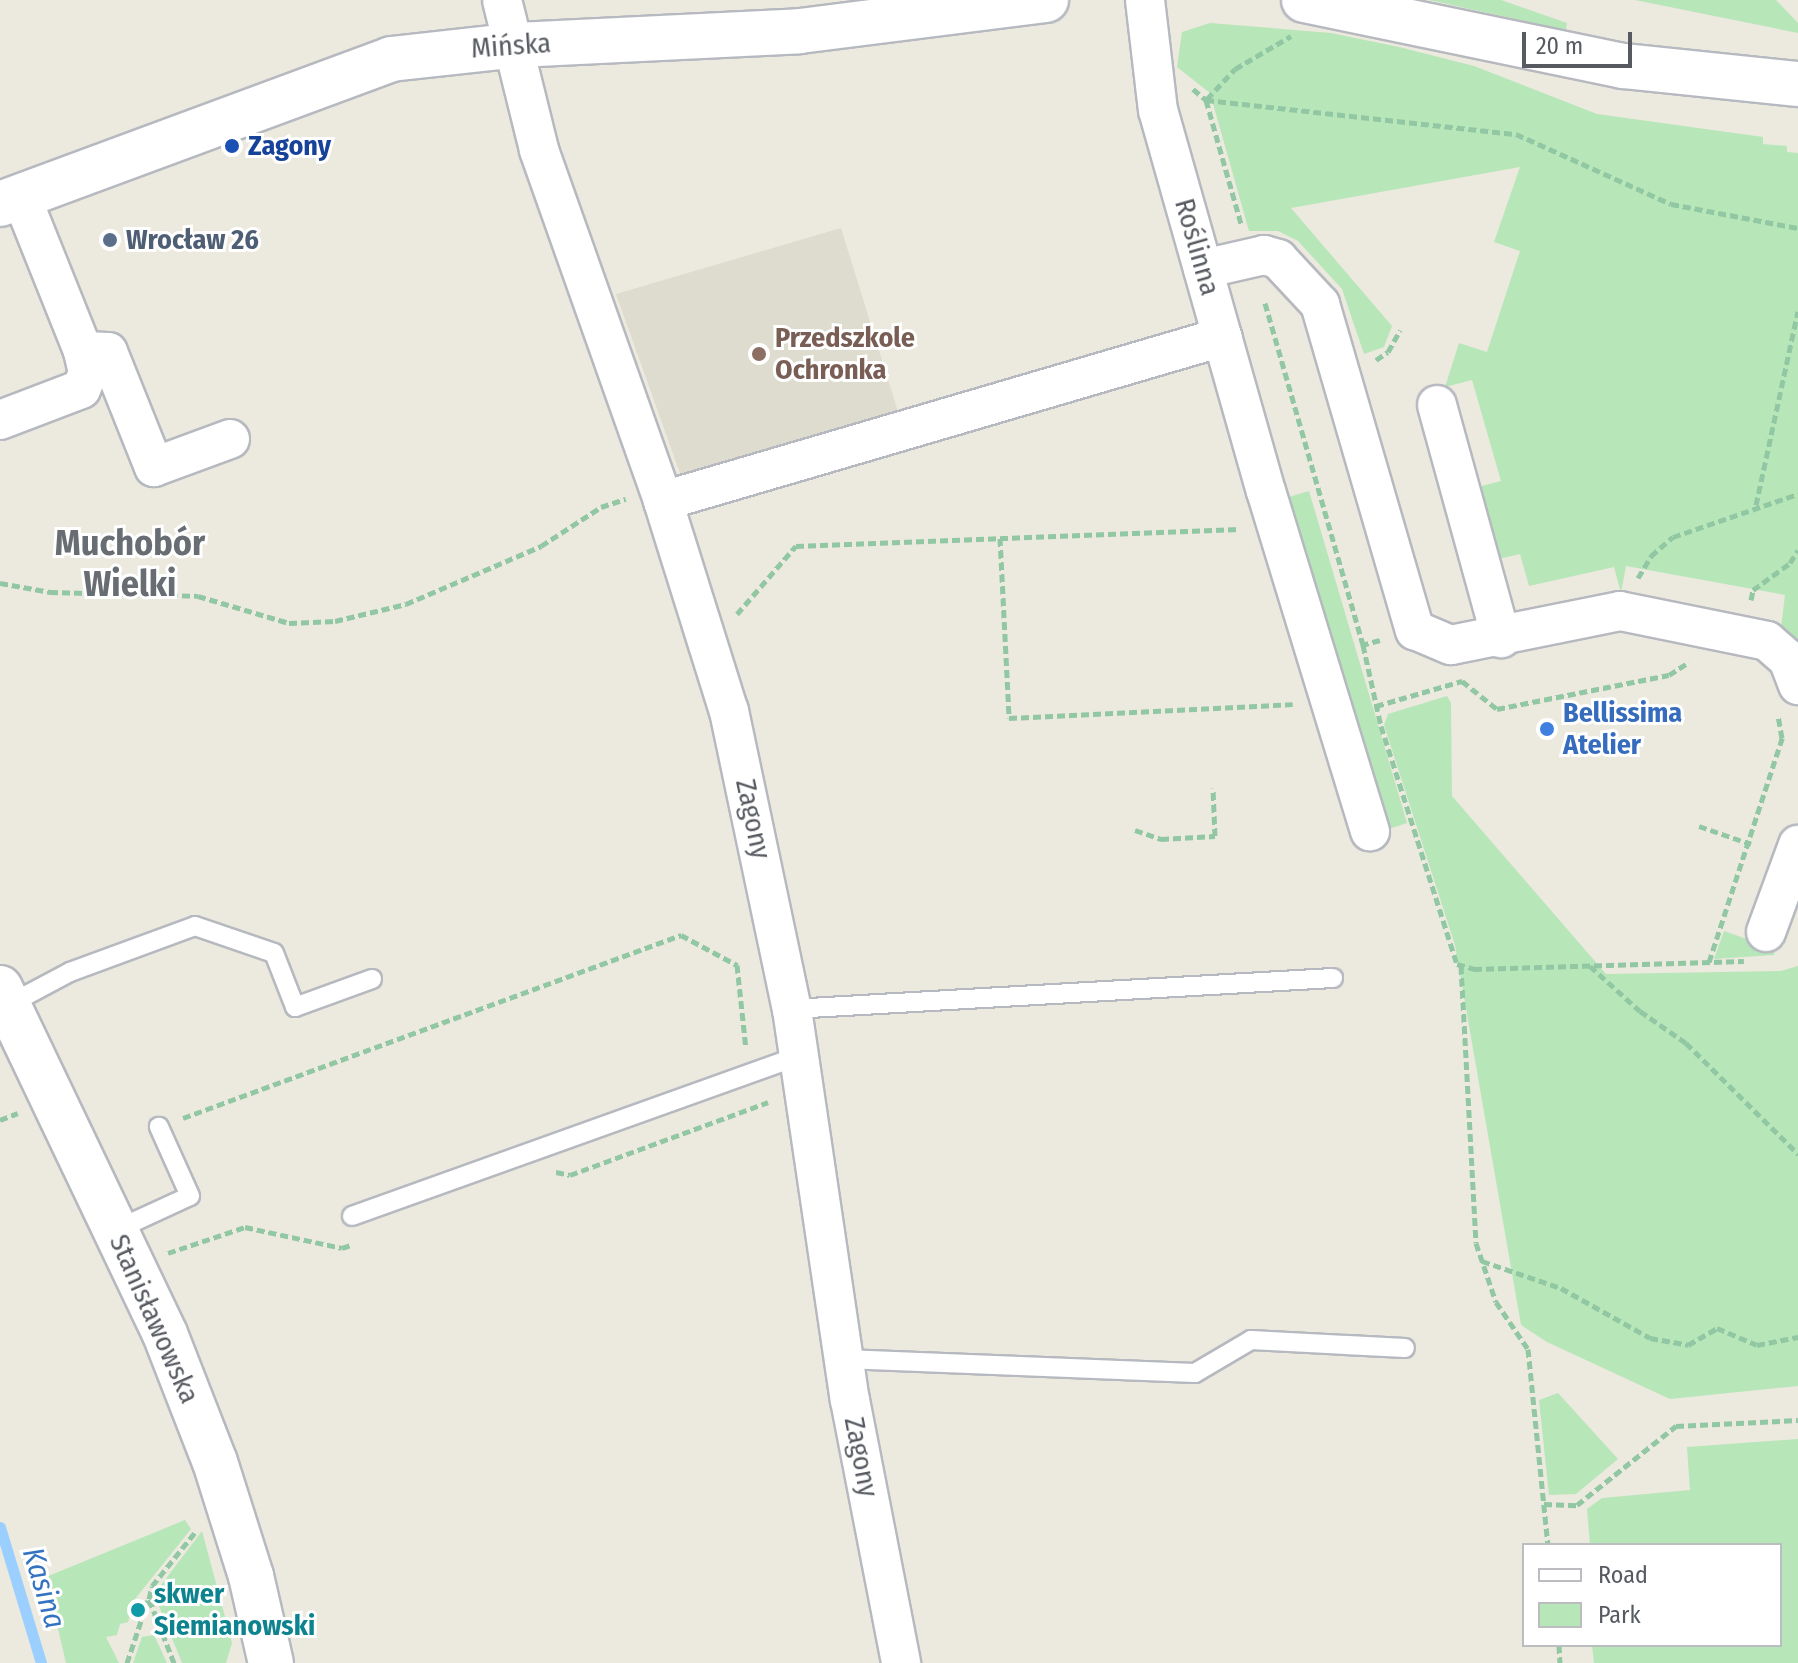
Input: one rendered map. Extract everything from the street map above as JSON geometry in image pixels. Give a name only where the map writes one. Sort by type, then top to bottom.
[{"type":"street","name":"Zagony","points":[[502,0],[517,45],[539,150],[650,499],[729,711],[792,1009],[844,1359],[901,1663]]},
{"type":"street","name":"Mińska","points":[[11,200],[356,68],[421,53],[517,45],[800,31],[1046,0]]},
{"type":"street","name":"Roślinna","points":[[1145,0],[1158,110],[1266,491],[1370,831]]},
{"type":"street","points":[[1301,16],[1623,66],[1798,84]]},
{"type":"street","points":[[0,420],[81,389],[88,373],[83,351],[11,200]]},
{"type":"street","points":[[1203,269],[1249,248],[1278,259],[1320,304],[1415,630],[1451,645],[1501,638],[1620,611],[1767,641],[1788,659],[1789,692]]},
{"type":"street","points":[[650,499],[1222,337]]},
{"type":"street","points":[[83,351],[108,352],[154,467],[230,439]]},
{"type":"street","points":[[1437,405],[1501,638]]},
{"type":"street","points":[[1758,947],[1796,852]]},
{"type":"street","name":"Stanisławowska","points":[[4,997],[116,1230],[215,1462],[251,1576],[271,1663]]},
{"type":"lane","points":[[4,997],[195,926],[274,953],[295,1007],[372,979]]},
{"type":"lane","points":[[792,1009],[1333,978]]},
{"type":"lane","points":[[352,1216],[799,1056]]},
{"type":"lane","points":[[116,1230],[190,1196],[159,1127]]},
{"type":"lane","points":[[844,1359],[1195,1373],[1251,1340],[1405,1348]]},
{"type":"path","points":[[1206,100],[1235,69],[1301,16]]},
{"type":"path","points":[[1184,82],[1206,100],[1516,134],[1671,204],[1798,228]]},
{"type":"path","points":[[1206,100],[1363,645],[1376,706],[1461,966],[1476,1243],[1496,1302],[1528,1349],[1548,1543]]},
{"type":"path","points":[[1756,506],[1798,311]]},
{"type":"path","points":[[1620,611],[1651,556],[1673,537],[1798,494]]},
{"type":"path","points":[[0,583],[50,592],[198,596],[289,623],[335,621],[406,604],[541,546],[601,507],[650,499]]},
{"type":"path","points":[[753,599],[796,546],[1222,531]]},
{"type":"path","points":[[1000,538],[1009,718],[1297,704]]},
{"type":"path","points":[[1744,636],[1753,590],[1790,563],[1798,550]]},
{"type":"path","points":[[1363,645],[1415,630]]},
{"type":"path","points":[[1376,706],[1462,681],[1497,709],[1669,675],[1703,655]]},
{"type":"path","points":[[1709,962],[1782,738],[1777,726],[1789,692]]},
{"type":"path","points":[[1135,830],[1161,839],[1215,836],[1213,788]]},
{"type":"path","points":[[1699,826],[1749,844],[1796,852]]},
{"type":"path","points":[[159,1127],[681,935],[737,965],[749,1074]]},
{"type":"path","points":[[1461,966],[1709,962],[1758,947]]},
{"type":"path","points":[[1590,966],[1640,1011],[1686,1043],[1798,1154]]},
{"type":"path","points":[[1482,1261],[1561,1288],[1650,1338],[1688,1345],[1717,1328],[1757,1345],[1798,1337]]},
{"type":"path","points":[[1544,1504],[1577,1505],[1676,1426],[1798,1420]]},
{"type":"path","points":[[127,1663],[152,1586],[198,1529]]},
{"type":"path","points":[[149,1599],[174,1663]]},
{"type":"shaded area","name":"Przedszkole Ochronka","points":[[841,228],[899,415],[681,476],[616,294]]},
{"type":"green space","points":[[1429,0],[1501,0],[1567,23],[1566,30]]},
{"type":"green space","points":[[1635,0],[1776,0],[1798,23],[1798,33]]},
{"type":"green space","points":[[1210,23],[1331,33],[1399,47],[1474,66],[1597,114],[1763,137],[1763,144],[1787,146],[1787,152],[1798,153],[1798,640],[1781,627],[1785,595],[1626,566],[1621,593],[1614,567],[1529,586],[1520,554],[1494,560],[1474,488],[1501,481],[1472,380],[1445,387],[1459,343],[1487,352],[1520,251],[1494,242],[1520,167],[1291,208],[1392,326],[1384,347],[1364,354],[1342,289],[1298,241],[1278,231],[1249,231],[1210,93],[1177,67],[1182,32]]},
{"type":"green space","points":[[1309,491],[1407,823],[1386,830],[1282,499]]},
{"type":"green space","points":[[1447,696],[1451,703],[1452,796],[1606,974],[1781,971],[1798,966],[1798,1386],[1670,1399],[1547,1342],[1521,1325],[1455,945],[1384,725],[1388,714]]},
{"type":"green space","points":[[1724,931],[1775,949],[1774,955],[1714,959]]},
{"type":"green space","points":[[1558,1393],[1618,1459],[1576,1494],[1549,1495],[1539,1400]]},
{"type":"green space","points":[[1798,1439],[1798,1663],[1594,1663],[1592,1647],[1782,1647],[1782,1543],[1590,1543],[1587,1509],[1602,1498],[1690,1490],[1687,1447]]},
{"type":"green space","points":[[185,1520],[191,1529],[135,1599],[128,1622],[120,1624],[117,1635],[106,1637],[119,1663],[66,1663],[46,1577]]},
{"type":"green space","points":[[202,1531],[232,1643],[226,1663],[182,1663],[157,1601],[158,1589]]},
{"type":"green space","points":[[154,1635],[167,1663],[133,1663],[142,1637]]},
{"type":"waterway","name":"Kasina","points":[[0,1527],[41,1663]]},
{"type":"place","name":"Zagony","points":[[232,146]]},
{"type":"place","name":"Wrocław 26","points":[[110,240]]},
{"type":"place","name":"Przedszkole Ochronka","points":[[759,354]]},
{"type":"place","name":"Bellissima Atelier","points":[[1547,729]]},
{"type":"place","name":"skwer Siemianowski","points":[[138,1610]]},
{"type":"district","name":"Muchobór Wielki","points":[[130,564]]}]
